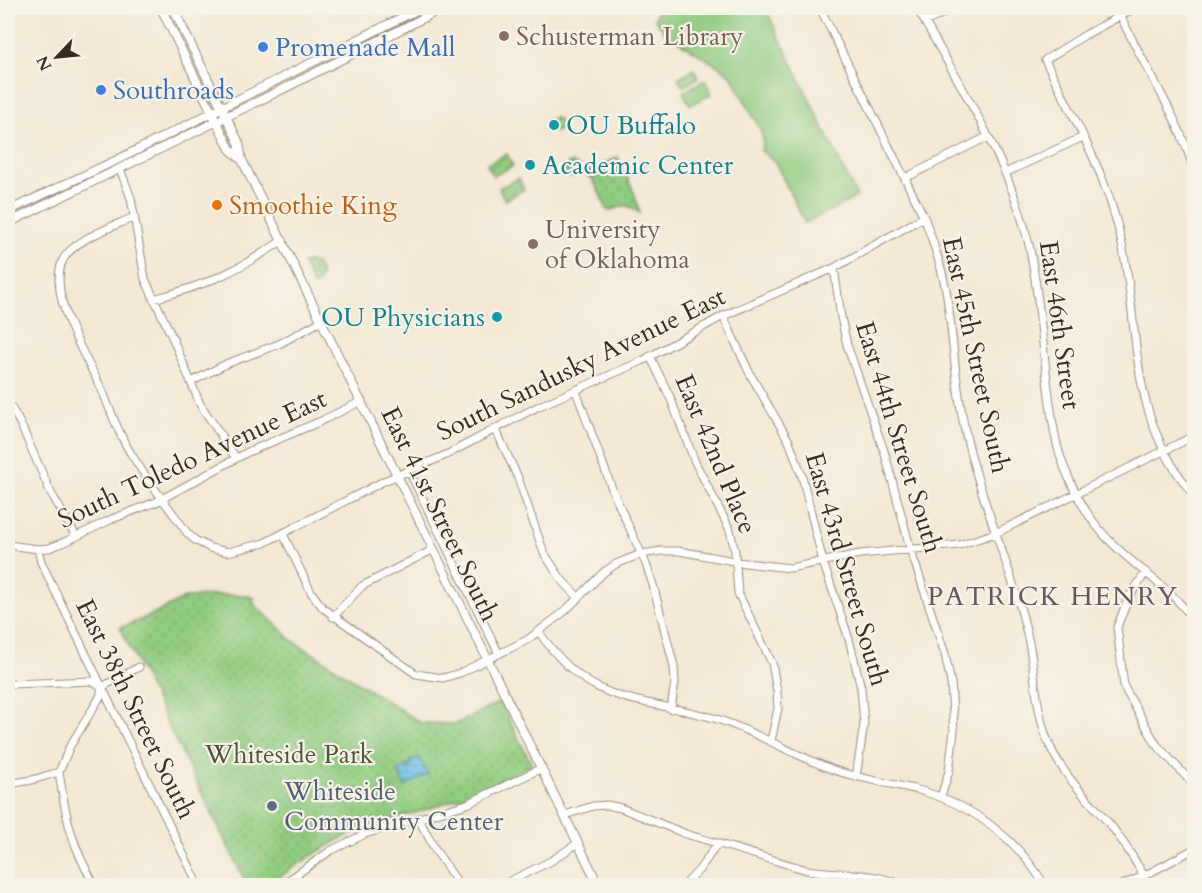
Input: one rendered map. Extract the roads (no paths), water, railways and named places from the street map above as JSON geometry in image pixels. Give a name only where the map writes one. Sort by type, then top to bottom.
[{"type":"main road","name":"East 41st Street South","points":[[161,8],[230,149],[242,160]]},
{"type":"main road","name":"East 41st Street South","points":[[173,8],[239,143],[242,160],[323,320],[599,885]]},
{"type":"main road","points":[[8,211],[421,8]]},
{"type":"main road","points":[[8,223],[217,122],[443,8]]},
{"type":"main road","points":[[348,54],[357,39]]},
{"type":"street","name":"East 45th Street South","points":[[820,8],[924,217],[939,259],[946,291],[955,376],[967,442],[1019,603],[1028,638],[1042,726],[1065,773],[1113,828],[1144,876]]},
{"type":"street","name":"East 46th Street","points":[[917,8],[967,96],[1005,174],[1022,219],[1032,263],[1056,441],[1064,468],[1088,514],[1114,546],[1178,599],[1194,621]]},
{"type":"street","points":[[925,22],[954,8]]},
{"type":"street","points":[[1135,8],[1045,60],[1103,181],[1119,228],[1147,411],[1163,452],[1194,495]]},
{"type":"street","points":[[1120,15],[1179,128],[1194,170]]},
{"type":"street","points":[[905,178],[987,137]]},
{"type":"street","points":[[1005,174],[1083,137]]},
{"type":"street","points":[[120,169],[131,198],[141,266],[153,298],[200,404],[236,458]]},
{"type":"street","points":[[134,217],[79,243],[62,261],[60,274],[64,308],[74,335],[103,392],[124,442],[162,498]]},
{"type":"street","name":"South Sandusky Avenue East","points":[[162,498],[188,534],[201,544],[228,552],[249,548],[283,534],[384,481],[446,455],[537,407],[651,356],[723,316],[834,268],[924,217]]},
{"type":"street","points":[[153,298],[198,286],[221,277],[242,267],[283,240]]},
{"type":"street","name":"East 44th Street South","points":[[834,268],[847,345],[885,454],[911,551],[945,654],[951,683],[954,730],[949,771],[941,797]]},
{"type":"street","name":"East 43rd Street South","points":[[723,316],[750,374],[797,459],[823,562],[849,639],[861,688],[864,724],[856,777]]},
{"type":"street","points":[[191,382],[226,364],[279,344],[323,320]]},
{"type":"street","name":"East 42nd Place","points":[[651,356],[670,397],[695,462],[730,530],[734,542],[738,593],[772,663],[778,708],[771,741]]},
{"type":"street","points":[[576,391],[614,494],[653,585],[674,666],[675,682],[671,709]]},
{"type":"street","name":"South Toledo Avenue East","points":[[38,549],[58,545],[162,498],[236,458],[362,401]]},
{"type":"street","points":[[8,402],[20,423],[51,493],[76,536]]},
{"type":"street","points":[[495,428],[518,478],[544,553],[561,579],[579,598]]},
{"type":"street","points":[[283,534],[311,592],[333,617],[416,674],[443,678],[488,660],[539,633],[609,568],[641,554],[679,551],[774,568],[790,568],[860,554],[959,545],[996,533],[1194,436]]},
{"type":"street","name":"East 41st Street South","points":[[409,471],[499,654]]},
{"type":"street","points":[[8,545],[38,549]]},
{"type":"street","name":"East 38th Street South","points":[[38,549],[41,562],[199,885]]},
{"type":"street","points":[[333,617],[362,586],[434,549]]},
{"type":"street","points":[[1146,572],[1129,597],[1117,627],[1124,687],[1156,744],[1194,785]]},
{"type":"street","points":[[539,633],[554,652],[580,677],[621,698],[714,718],[771,741],[795,755],[856,777],[941,797],[978,815],[997,828],[1031,863],[1045,885]]},
{"type":"street","points":[[102,687],[139,668]]},
{"type":"street","points":[[8,684],[93,681],[102,687]]},
{"type":"street","points":[[95,885],[73,843],[58,772],[70,746],[100,697],[102,687]]},
{"type":"street","points":[[280,885],[345,843],[372,831],[467,804],[542,768]]},
{"type":"street","points":[[8,784],[58,772]]},
{"type":"street","points":[[565,815],[584,808],[607,805],[634,812],[686,834],[807,870],[883,877],[904,885]]},
{"type":"street","points":[[418,818],[439,855],[460,885]]},
{"type":"street","points":[[500,885],[545,864],[578,843]]},
{"type":"street","points":[[684,885],[699,870],[718,843]]},
{"type":"street","points":[[1120,885],[1144,876],[1194,849]]},
{"type":"street","points":[[847,885],[848,873]]},
{"type":"water","points":[[419,757],[428,774],[405,786],[398,771],[411,765],[410,761]]},
{"type":"place","name":"Schusterman Library","points":[[504,36]]},
{"type":"place","name":"Promenade Mall","points":[[263,47]]},
{"type":"place","name":"Southroads","points":[[101,90]]},
{"type":"place","name":"OU Buffalo","points":[[554,125]]},
{"type":"place","name":"Academic Center","points":[[530,165]]},
{"type":"place","name":"Smoothie King","points":[[217,205]]},
{"type":"place","name":"University of Oklahoma","points":[[533,244]]},
{"type":"place","name":"OU Physicians","points":[[497,317]]},
{"type":"place","name":"Whiteside Community Center","points":[[272,806]]},
{"type":"district","name":"PATRICK HENRY","points":[[1053,596]]},
{"type":"park label","name":"Whiteside Park","points":[[289,754]]}]
